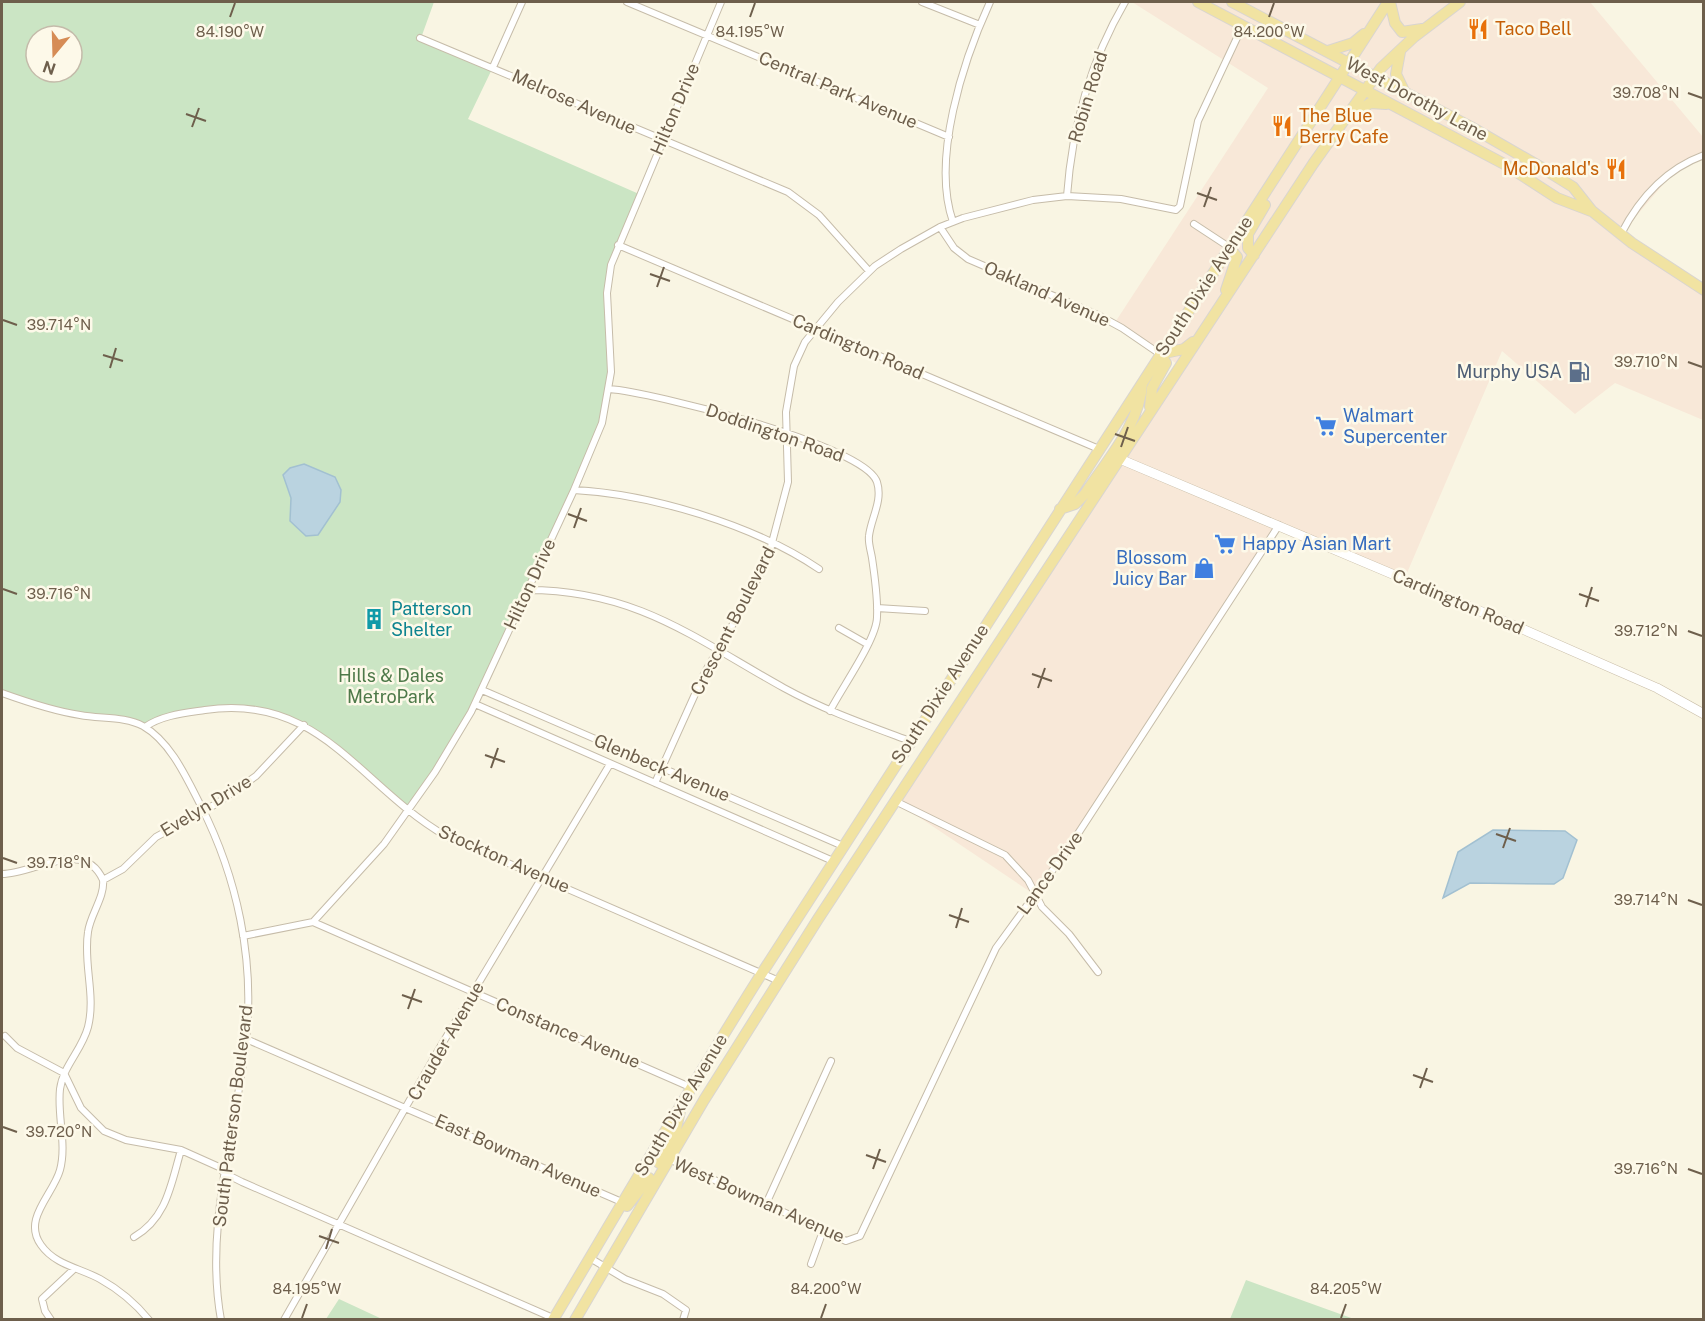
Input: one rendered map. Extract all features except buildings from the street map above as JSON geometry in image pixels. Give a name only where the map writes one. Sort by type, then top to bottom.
[{"type":"main road","name":"West Dorothy Lane","points":[[1198,2],[1506,165],[1557,198],[1592,211]]},
{"type":"main road","name":"West Dorothy Lane","points":[[1232,2],[1471,127],[1573,187],[1592,211],[1621,234],[1704,290]]},
{"type":"main road","points":[[1389,2],[1395,23],[1402,32],[1425,27]]},
{"type":"main road","name":"South Dixie Avenue","points":[[553,1319],[621,1208],[690,1087],[833,861],[1228,247],[1280,172],[1389,2]]},
{"type":"main road","name":"South Dixie Avenue","points":[[575,1320],[666,1158],[1115,457],[1150,410],[1374,78],[1425,27],[1460,2]]},
{"type":"main road","points":[[1328,51],[1353,43],[1371,28]]},
{"type":"main road","points":[[1402,48],[1397,59],[1396,74],[1405,93]]},
{"type":"main road","points":[[1344,121],[1370,102],[1390,105]]},
{"type":"main road","points":[[1254,255],[1248,248],[1248,234],[1280,172]]},
{"type":"main road","points":[[1222,302],[1237,257],[1228,247]]},
{"type":"main road","points":[[1150,410],[1152,388],[1166,363],[1160,354],[1184,349],[1196,339]]},
{"type":"main road","points":[[1060,509],[1075,504],[1115,457],[1139,409],[1142,383]]},
{"type":"main road","points":[[621,1208],[639,1194],[666,1158],[676,1129],[680,1105]]},
{"type":"street","points":[[493,67],[522,2]]},
{"type":"street","name":"Central Park Avenue","points":[[627,2],[949,137]]},
{"type":"street","name":"Hilton Drive","points":[[313,922],[384,844],[440,765],[476,704],[574,490],[599,431],[609,389],[610,345],[607,293],[611,265],[721,2]]},
{"type":"street","points":[[922,2],[980,25]]},
{"type":"street","points":[[953,222],[947,204],[944,177],[949,137],[957,99],[980,25],[990,2]]},
{"type":"street","name":"Robin Road","points":[[1067,196],[1073,138],[1086,88],[1106,39],[1125,2]]},
{"type":"street","name":"Crescent Boulevard","points":[[655,783],[718,648],[756,584],[773,544],[788,482],[787,403],[792,372],[798,353],[815,329],[869,271],[900,249],[953,222],[1034,200],[1067,196],[1121,199],[1172,210],[1179,206],[1198,121],[1243,25]]},
{"type":"street","name":"Melrose Avenue","points":[[420,38],[493,67],[799,199],[819,215],[869,271]]},
{"type":"street","points":[[1621,234],[1654,188],[1671,171],[1704,155]]},
{"type":"street","points":[[1194,224],[1228,247]]},
{"type":"street","name":"Oakland Avenue","points":[[940,227],[954,248],[968,260],[1100,316],[1160,354]]},
{"type":"street","name":"Cardington Road","points":[[618,245],[1099,449]]},
{"type":"street","name":"Doddington Road","points":[[609,389],[714,411],[786,434],[854,461],[869,471],[877,482],[879,497],[869,537],[878,621],[830,711]]},
{"type":"street","name":"Cardington Road","points":[[1115,457],[1601,663],[1657,688],[1704,714]]},
{"type":"street","points":[[574,490],[615,495],[686,512],[773,544],[819,569]]},
{"type":"street","name":"Lance Drive","points":[[856,1240],[987,964],[1003,938],[1068,849],[1279,525]]},
{"type":"street","points":[[527,590],[581,594],[632,605],[678,625],[784,688],[830,711],[910,741]]},
{"type":"street","points":[[878,608],[925,611]]},
{"type":"street","points":[[839,628],[867,644]]},
{"type":"street","name":"Glenbeck Avenue","points":[[482,690],[843,846]]},
{"type":"street","points":[[2,693],[50,709],[123,720],[145,727]]},
{"type":"street","name":"Glenbeck Avenue","points":[[476,704],[833,861]]},
{"type":"street","name":"Stockton Avenue","points":[[145,727],[164,717],[229,707],[266,710],[304,725],[342,752],[408,810],[447,836],[779,981]]},
{"type":"street","name":"Evelyn Drive","points":[[103,880],[123,869],[156,837],[203,811],[256,776],[304,725]]},
{"type":"street","name":"South Patterson Boulevard","points":[[145,727],[156,736],[176,761],[203,811],[230,876],[243,936],[248,997],[246,1039],[224,1173],[216,1275],[221,1320]]},
{"type":"street","name":"Crauder Avenue","points":[[284,1320],[610,764]]},
{"type":"street","points":[[895,801],[1005,855],[1023,872],[1042,907],[1070,934],[1098,972]]},
{"type":"street","points":[[2,874],[74,859],[88,863],[103,880],[103,889],[88,933],[92,1005],[89,1023],[83,1041],[64,1073],[59,1100],[61,1167],[39,1210],[36,1231],[46,1251],[74,1269],[101,1280],[132,1302],[148,1320]]},
{"type":"street","points":[[243,936],[313,922]]},
{"type":"street","name":"Constance Avenue","points":[[313,922],[690,1087]]},
{"type":"street","points":[[5,1036],[17,1048],[64,1073],[81,1108],[104,1131],[126,1140],[181,1150],[219,1167],[224,1173],[553,1319]]},
{"type":"street","name":"East Bowman Avenue","points":[[246,1039],[407,1108],[621,1208]]},
{"type":"street","points":[[766,1204],[831,1061]]},
{"type":"street","points":[[134,1237],[153,1224],[162,1212],[181,1150]]},
{"type":"street","name":"West Bowman Avenue","points":[[666,1158],[846,1241],[856,1240]]},
{"type":"street","points":[[811,1264],[823,1231]]},
{"type":"street","points":[[590,1258],[625,1279],[663,1294],[686,1310],[683,1320]]},
{"type":"street","points":[[51,1320],[45,1311],[42,1299],[74,1269]]},
{"type":"shaded area","points":[[1132,2],[1590,2],[1703,137],[1703,156],[1677,168],[1621,234],[1703,284],[1703,420],[1615,383],[1575,414],[1502,351],[1404,580],[1279,526],[1035,895],[895,801],[1179,365],[1114,324],[1268,88]]},
{"type":"green space","name":"Hills & Dales MetroPark","points":[[2,2],[434,2],[421,38],[493,67],[468,119],[639,194],[608,279],[611,372],[602,423],[475,704],[408,810],[298,722],[242,707],[164,717],[145,727],[79,715],[2,693]]},
{"type":"green space","points":[[1246,1280],[1354,1319],[1230,1319]]},
{"type":"green space","points":[[339,1299],[382,1319],[326,1319]]},
{"type":"water","points":[[304,464],[335,477],[341,490],[340,502],[318,535],[306,536],[290,521],[291,498],[283,475],[290,468]]},
{"type":"water","points":[[1493,830],[1565,831],[1577,840],[1563,878],[1554,884],[1470,883],[1443,898],[1458,852]]},
{"type":"place","name":"Taco Bell","points":[[1478,29]]},
{"type":"place","name":"The Blue Berry Cafe","points":[[1282,126]]},
{"type":"place","name":"McDonald's","points":[[1616,169]]},
{"type":"place","name":"Murphy USA","points":[[1579,372]]},
{"type":"place","name":"Walmart Supercenter","points":[[1326,426]]},
{"type":"place","name":"Happy Asian Mart","points":[[1225,544]]},
{"type":"place","name":"Blossom Juicy Bar","points":[[1204,568]]},
{"type":"place","name":"Patterson Shelter","points":[[374,619]]}]
